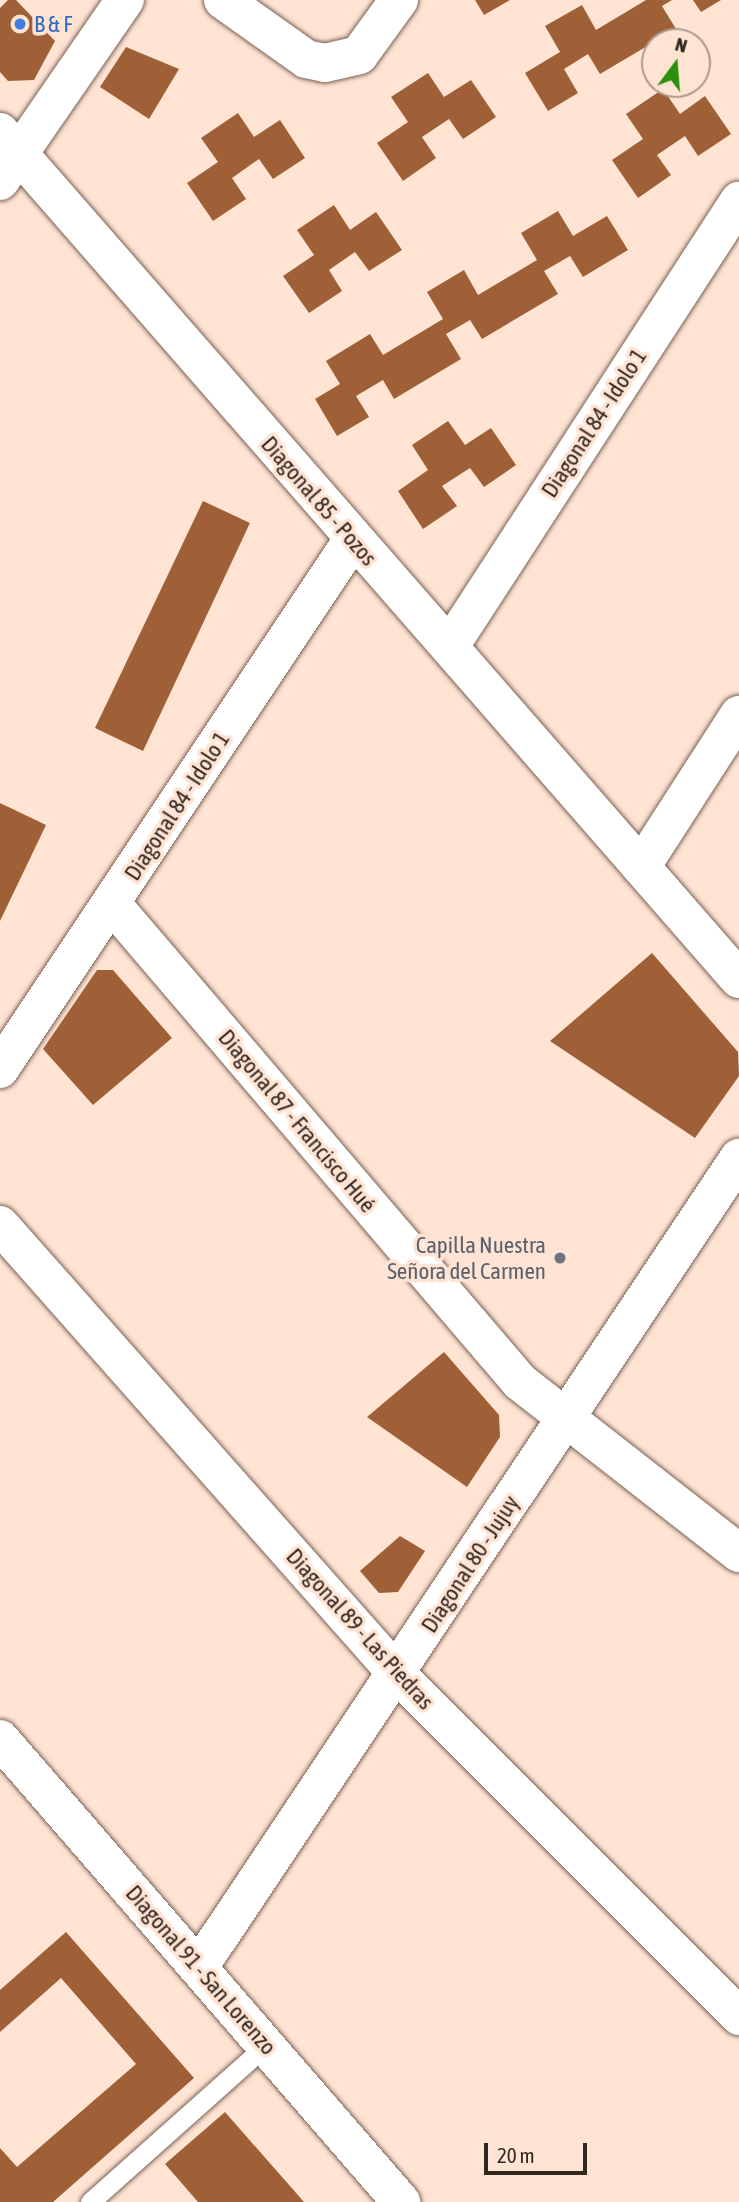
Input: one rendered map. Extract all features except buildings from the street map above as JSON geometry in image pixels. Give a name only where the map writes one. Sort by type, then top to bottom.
[{"type":"street","points":[[6,156],[125,0]]},
{"type":"street","points":[[223,0],[306,59],[343,63],[370,43],[399,0]]},
{"type":"street","name":"Diagonal 85 - Pozos","points":[[6,156],[352,541],[450,646],[739,979]]},
{"type":"street","name":"Diagonal 84 - Idolo 1","points":[[450,646],[739,201]]},
{"type":"street","name":"Diagonal 84 - Idolo 1","points":[[0,1069],[352,541]]},
{"type":"street","points":[[641,867],[739,715]]},
{"type":"street","name":"Diagonal 87 - Francisco Hué","points":[[112,904],[520,1382],[563,1419],[739,1553]]},
{"type":"street","name":"Diagonal 80 - Jujuy","points":[[199,1967],[399,1675],[563,1419],[739,1158]]},
{"type":"street","name":"Diagonal 89 - Las Piedras","points":[[0,1225],[399,1675],[739,2016]]},
{"type":"street","name":"Diagonal 91 - San Lorenzo","points":[[0,1739],[401,2202]]},
{"type":"lane","points":[[90,2202],[265,2046]]},
{"type":"place","name":"B & F","points":[[20,24]]},
{"type":"place","name":"Capilla Nuestra Señora del Carmen","points":[[560,1258]]}]
